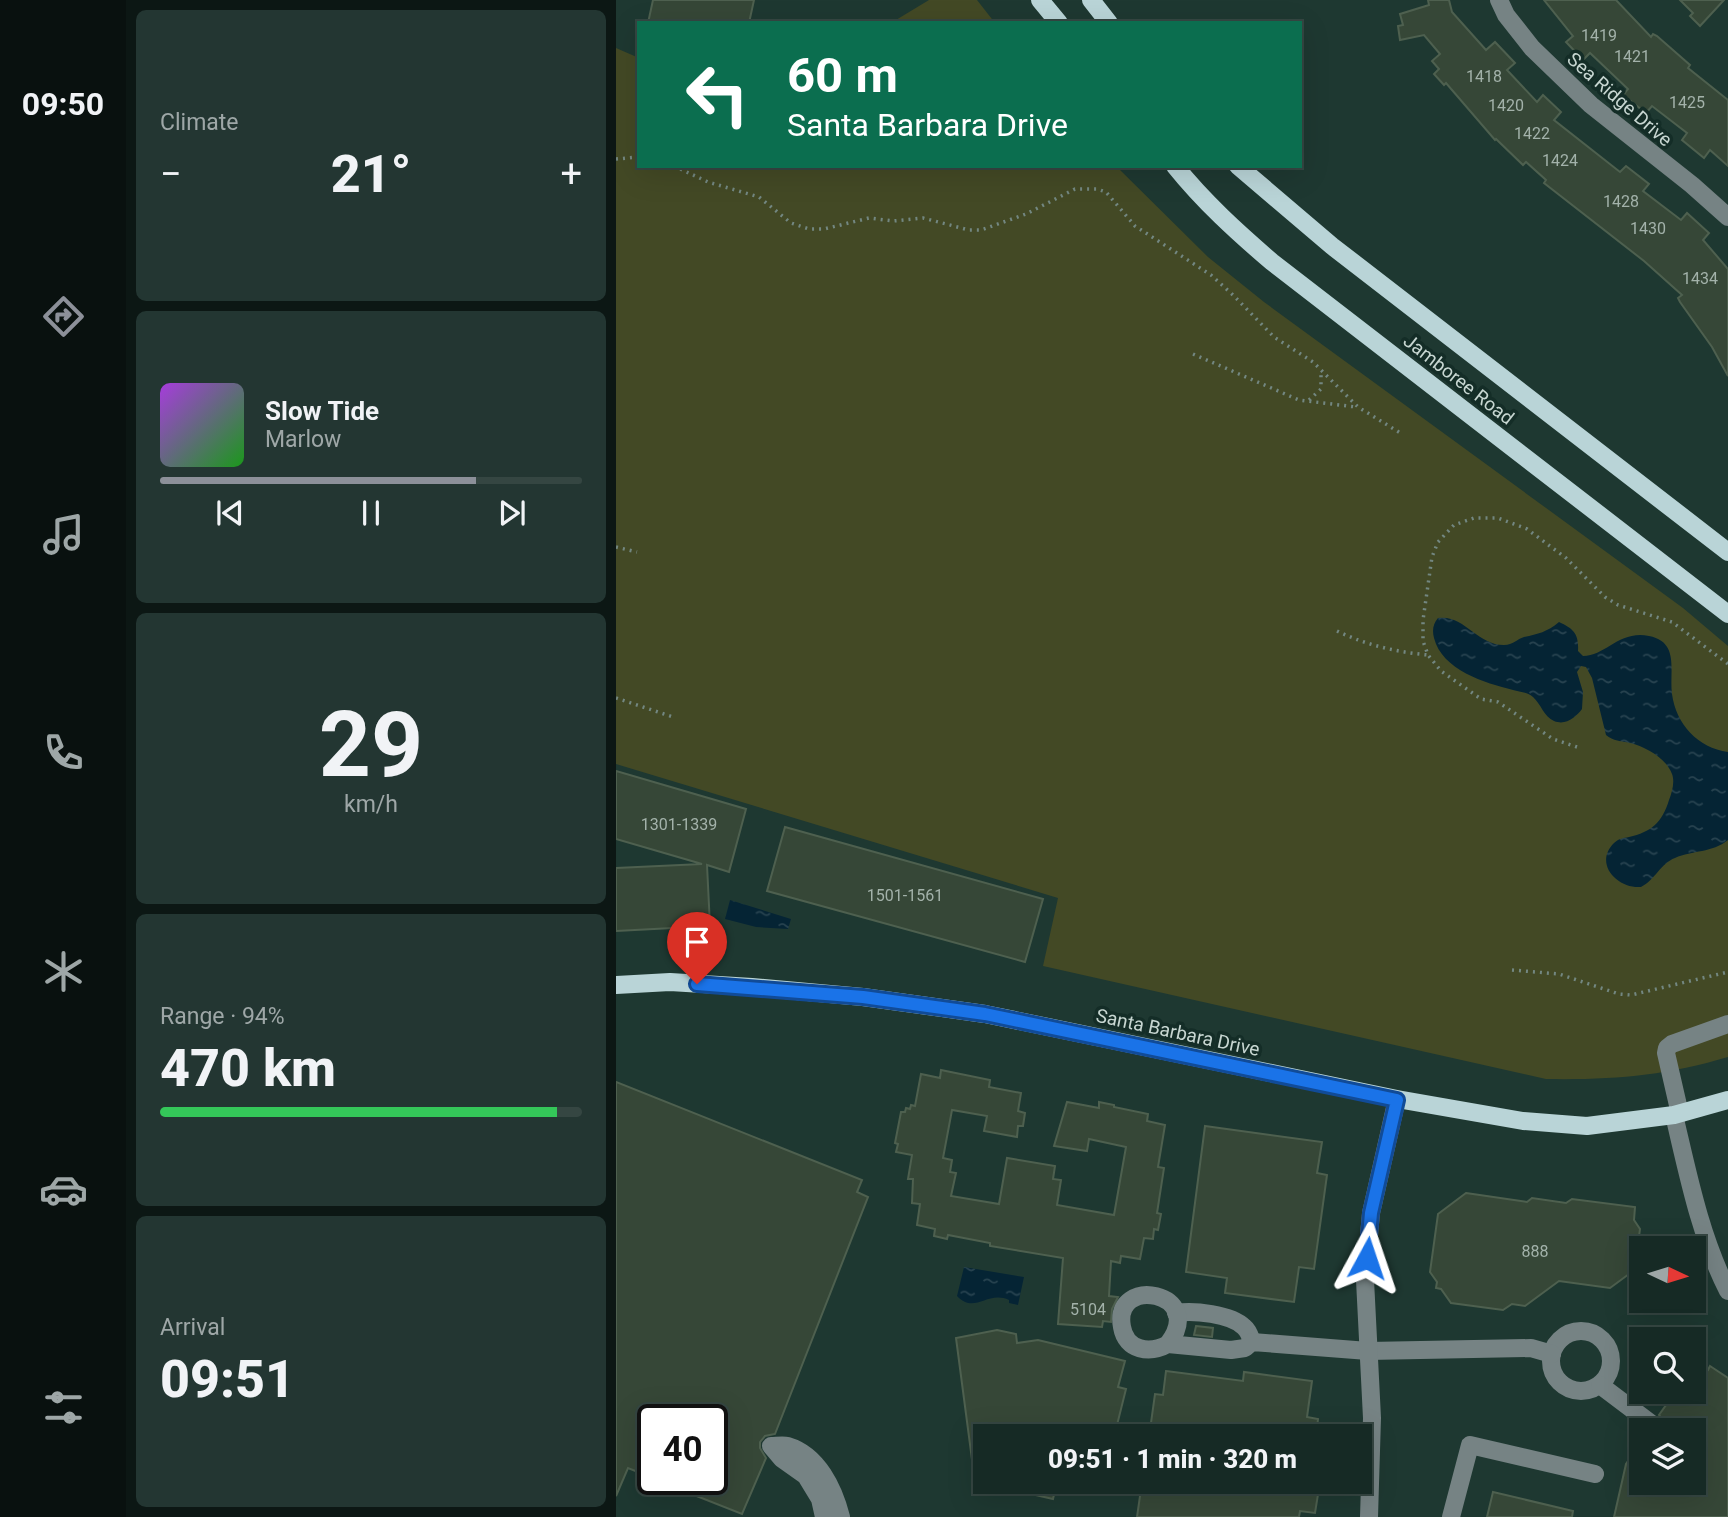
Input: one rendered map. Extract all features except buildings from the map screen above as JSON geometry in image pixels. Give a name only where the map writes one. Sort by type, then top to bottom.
[{"type":"main road","points":[[1040,0],[1057,21]]},
{"type":"main road","points":[[1091,0],[1107,21]]},
{"type":"main road","name":"Jamboree Road","points":[[1177,168],[1192,188],[1232,227],[1272,261],[1728,614]]},
{"type":"main road","name":"Jamboree Road","points":[[1240,168],[1332,246],[1728,552]]},
{"type":"main road","name":"Santa Barbara Drive","points":[[616,985],[670,982],[752,987],[863,997],[985,1014],[1397,1100],[1523,1121],[1587,1126],[1677,1114],[1728,1100]]},
{"type":"street","name":"Sea Ridge Drive","points":[[1499,0],[1506,15],[1532,48],[1591,105],[1728,217]]},
{"type":"street","points":[[1728,1024],[1672,1044],[1666,1053],[1694,1198],[1718,1271],[1728,1291]]},
{"type":"street","points":[[1369,1517],[1372,1418],[1365,1280],[1371,1213],[1397,1100]]},
{"type":"street","points":[[1151,1294],[1162,1297],[1171,1304],[1178,1324],[1175,1335],[1168,1344],[1158,1350],[1147,1351],[1127,1341],[1121,1320],[1124,1308],[1130,1301],[1140,1295],[1151,1294]]},
{"type":"street","points":[[1176,1313],[1198,1312],[1230,1319],[1242,1324],[1252,1342]]},
{"type":"street","points":[[1582,1331],[1592,1333],[1608,1347],[1610,1367],[1600,1385],[1582,1391],[1564,1387],[1553,1372],[1552,1354],[1563,1337],[1582,1331]]},
{"type":"street","points":[[1168,1344],[1231,1350],[1245,1348],[1252,1342],[1368,1352],[1531,1348],[1552,1354]]},
{"type":"street","points":[[1600,1385],[1644,1418]]},
{"type":"street","points":[[1451,1517],[1470,1445],[1595,1474]]},
{"type":"street","points":[[824,1517],[820,1499],[806,1476],[782,1459],[771,1446],[788,1446],[814,1462],[830,1483],[841,1517]]},
{"type":"path","points":[[616,159],[637,158]]},
{"type":"path","points":[[678,168],[708,182],[748,193],[768,203],[791,223],[816,229],[869,218],[893,221],[923,218],[969,230],[981,230],[1026,214],[1075,189],[1097,188],[1106,192],[1135,226],[1210,275],[1274,337],[1318,367],[1358,407],[1402,434]]},
{"type":"path","points":[[1193,354],[1251,377],[1278,392],[1308,400],[1358,407]]},
{"type":"path","points":[[1308,400],[1321,389],[1322,376],[1318,367]]},
{"type":"path","points":[[1577,747],[1552,739],[1498,702],[1480,699],[1435,667],[1428,655],[1423,641],[1423,620],[1432,557],[1438,542],[1454,525],[1474,518],[1499,517],[1527,529],[1566,558],[1605,597],[1618,605],[1672,622],[1728,664]]},
{"type":"path","points":[[616,547],[637,552]]},
{"type":"path","points":[[1337,631],[1360,642],[1406,653],[1428,655]]},
{"type":"path","points":[[616,698],[673,717]]},
{"type":"path","points":[[1512,970],[1559,974],[1619,994],[1630,995],[1728,972]]},
{"type":"green space","points":[[929,0],[977,0],[993,21],[894,21]]},
{"type":"green space","points":[[616,48],[637,57],[637,168],[1118,168],[1208,257],[1264,302],[1683,608],[1728,646],[1728,1057],[1682,1069],[1638,1076],[1546,1079],[1043,966],[1058,898],[616,764]]},
{"type":"water","points":[[1438,618],[1455,621],[1494,644],[1504,645],[1542,632],[1559,622],[1574,633],[1578,640],[1578,651],[1583,656],[1599,652],[1629,637],[1638,635],[1659,639],[1665,644],[1671,659],[1672,694],[1678,715],[1698,740],[1717,750],[1728,752],[1728,840],[1716,847],[1670,860],[1641,887],[1632,887],[1617,879],[1607,867],[1608,851],[1617,841],[1644,832],[1659,820],[1673,787],[1669,768],[1649,750],[1606,735],[1592,678],[1586,667],[1581,666],[1577,672],[1583,692],[1582,709],[1567,722],[1554,721],[1531,695],[1478,679],[1455,667],[1439,649],[1433,635]]},
{"type":"water","points":[[730,900],[791,919],[788,929],[756,927],[725,919]]},
{"type":"water","points":[[964,1267],[1024,1277],[1018,1305],[1001,1298],[976,1303],[964,1301],[957,1296]]},
{"type":"route","points":[[697,984],[863,997],[985,1014],[1397,1100],[1371,1213],[1367,1258]]}]
